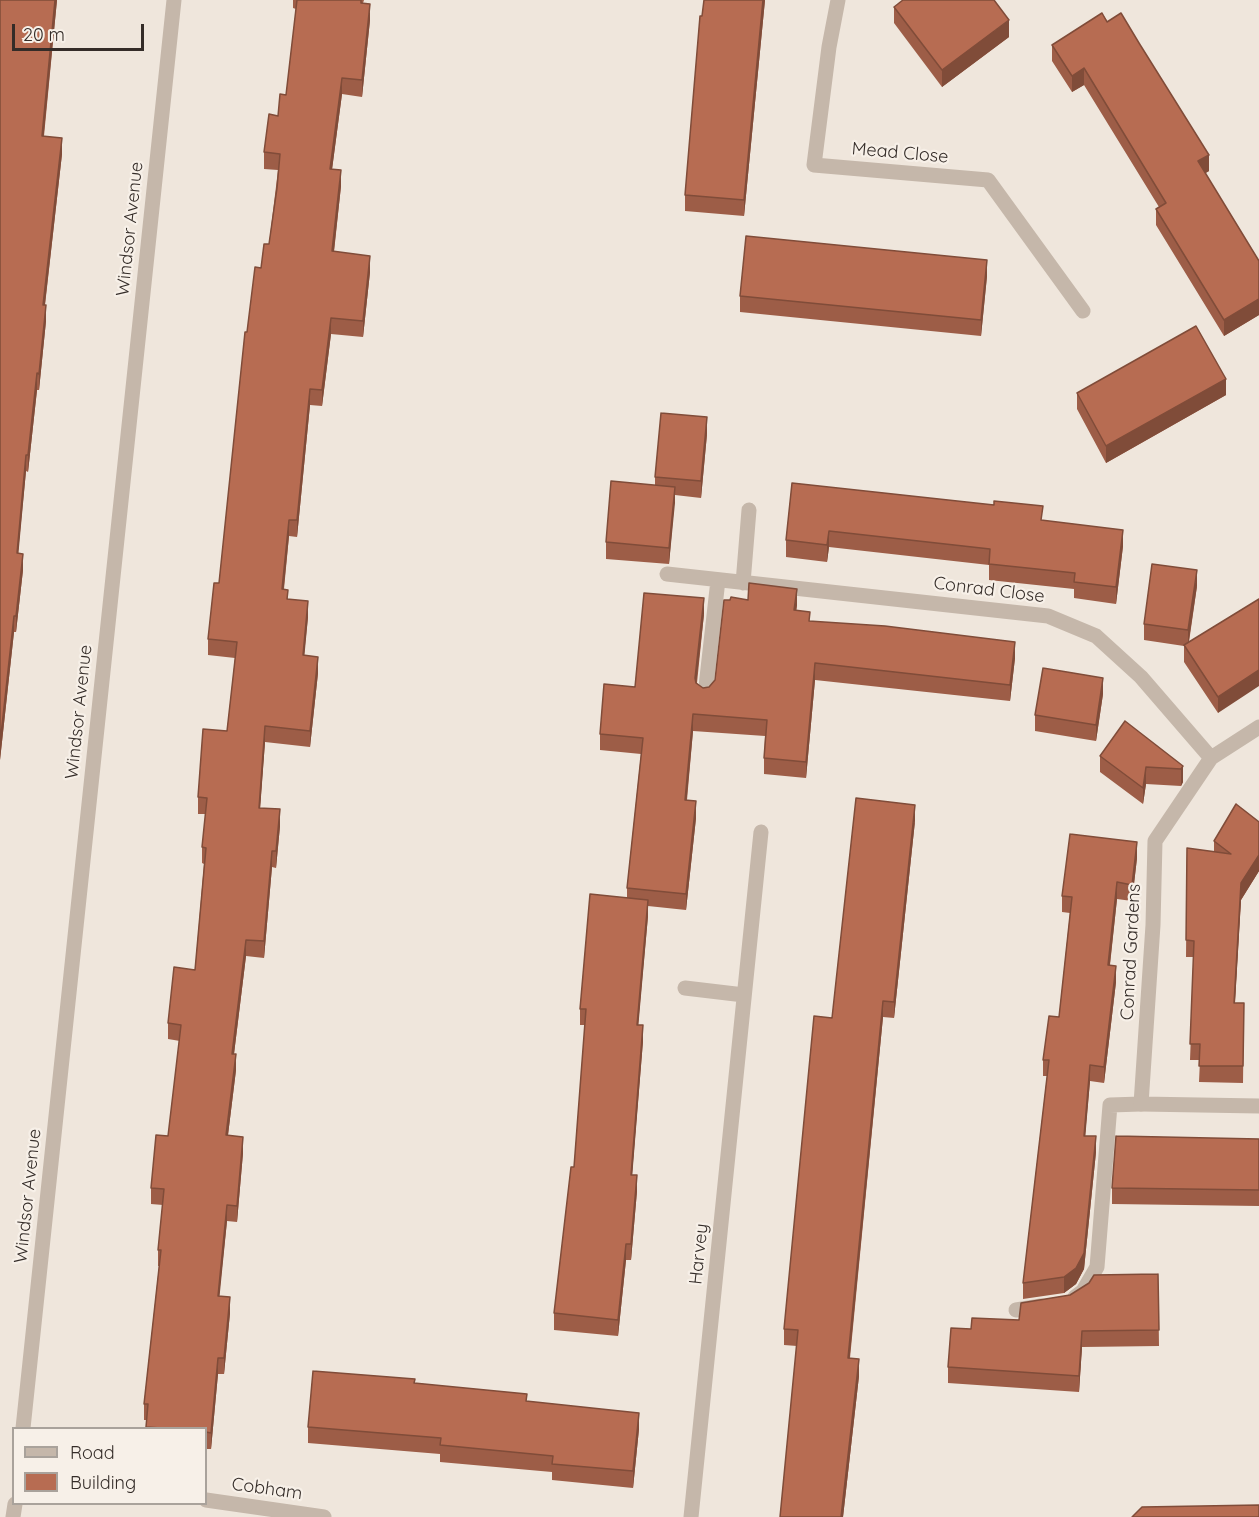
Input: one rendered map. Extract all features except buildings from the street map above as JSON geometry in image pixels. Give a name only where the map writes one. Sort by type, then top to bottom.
[{"type":"street","name":"Windsor Avenue","points":[[23,1427],[174,0]]},
{"type":"street","name":"Mead Close","points":[[838,0],[829,47],[814,165],[988,180],[1083,311]]},
{"type":"street","points":[[743,583],[749,510]]},
{"type":"street","name":"Conrad Close","points":[[667,574],[1048,616],[1096,636],[1141,677],[1211,758]]},
{"type":"street","points":[[705,695],[718,580]]},
{"type":"street","name":"Conrad Gardens","points":[[1141,1104],[1154,924],[1155,841],[1211,758],[1259,727]]},
{"type":"street","name":"Harvey","points":[[691,1517],[761,832]]},
{"type":"street","points":[[685,988],[744,995]]},
{"type":"street","points":[[1016,1310],[1068,1302],[1083,1291],[1097,1267],[1110,1105],[1259,1106]]},
{"type":"street","name":"Cobham","points":[[207,1500],[324,1517]]}]
